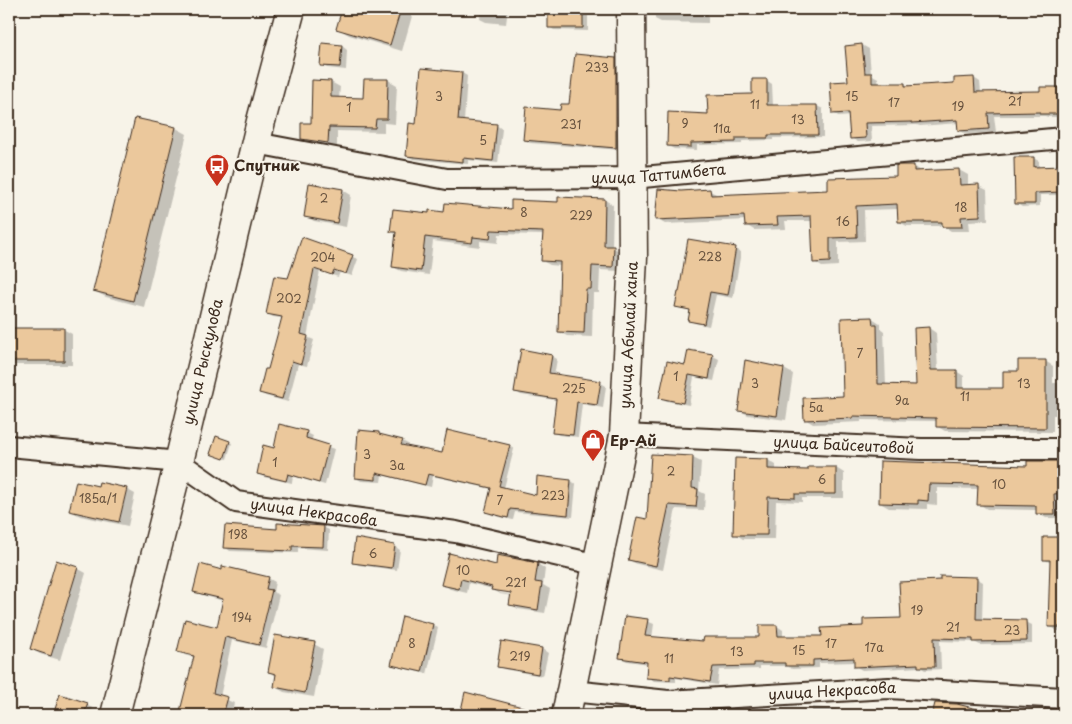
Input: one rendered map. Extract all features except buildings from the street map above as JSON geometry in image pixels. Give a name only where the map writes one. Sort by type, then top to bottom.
[{"type":"main road","name":"улица Рыскулова","points":[[115,715],[179,462],[256,142],[291,9]]},
{"type":"main road","name":"улица Абылай хана","points":[[569,703],[624,435],[633,257],[631,9]]},
{"type":"street","name":"улица Таттимбета","points":[[256,142],[447,179],[632,178],[1063,138]]},
{"type":"street","name":"улица Байсеитовой","points":[[624,435],[921,448],[1063,449]]},
{"type":"street","name":"улица Некрасова","points":[[9,446],[179,462],[236,502],[456,532],[598,564]]},
{"type":"street","name":"улица Некрасова","points":[[569,703],[668,701],[889,688],[1039,706],[1063,698]]},
{"type":"place","name":"Спутник","points":[[217,187]]},
{"type":"place","name":"Ер-Ай","points":[[593,462]]}]
